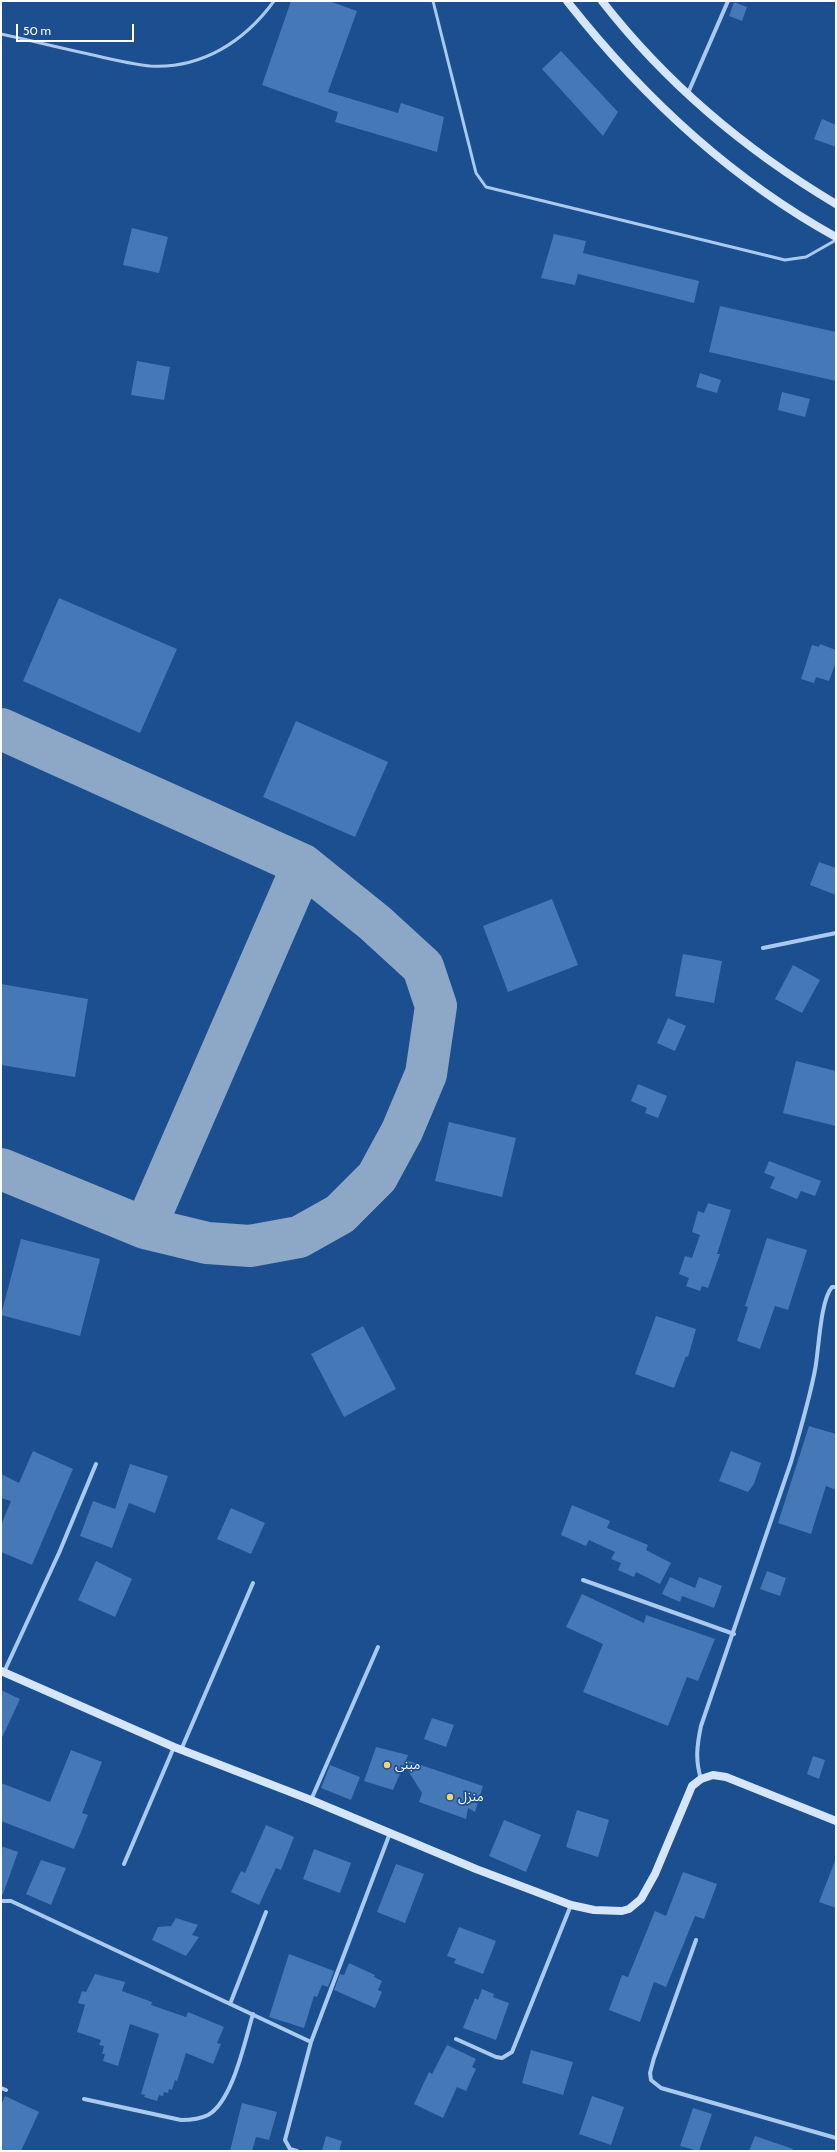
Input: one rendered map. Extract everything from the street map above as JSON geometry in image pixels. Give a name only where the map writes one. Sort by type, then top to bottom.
[{"type":"main road","points":[[567,1],[592,33],[659,105],[722,160],[772,198],[800,217],[836,236]]},
{"type":"main road","points":[[602,1],[643,48],[687,93],[742,141],[785,173],[836,204]]},
{"type":"main road","points":[[3,1672],[178,1749],[311,1800],[571,1905],[594,1910],[622,1911],[629,1909],[641,1899],[655,1874],[688,1792],[692,1786],[701,1779],[713,1776],[726,1777],[836,1821]]},
{"type":"street","points":[[687,93],[728,1]]},
{"type":"street","points":[[762,948],[836,933]]},
{"type":"street","points":[[701,1779],[697,1765],[698,1738],[734,1634],[804,1420],[815,1370],[826,1298],[832,1287],[836,1287]]},
{"type":"street","points":[[3,1672],[59,1553],[96,1464]]},
{"type":"street","points":[[583,1580],[734,1634]]},
{"type":"street","points":[[124,1864],[253,1583]]},
{"type":"street","points":[[311,1800],[378,1647]]},
{"type":"street","points":[[297,2151],[290,2148],[285,2140],[311,2042],[390,1833]]},
{"type":"street","points":[[1,1901],[11,1901],[311,2042]]},
{"type":"street","points":[[456,2039],[496,2057],[502,2058],[512,2052],[571,1905]]},
{"type":"street","points":[[230,2004],[266,1912]]},
{"type":"street","points":[[696,1940],[654,2058],[651,2080],[661,2088],[836,2138]]},
{"type":"street","points":[[84,2099],[181,2120],[195,2120],[209,2114],[218,2107],[229,2090],[253,2014]]},
{"type":"lane","points":[[1,34],[127,63],[151,66],[175,64],[199,59],[221,50],[242,37],[260,20],[274,1]]},
{"type":"lane","points":[[433,1],[476,173],[486,187],[785,260],[806,257],[836,240]]},
{"type":"building","points":[[291,1],[329,1],[357,11],[328,92],[398,113],[401,103],[444,117],[437,152],[335,122],[338,112],[262,85]]},
{"type":"building","points":[[734,2],[747,7],[742,21],[729,16]]},
{"type":"building","points":[[561,51],[618,112],[603,136],[542,69]]},
{"type":"building","points":[[822,119],[836,125],[836,147],[814,139]]},
{"type":"building","points":[[132,228],[168,237],[159,273],[123,265]]},
{"type":"building","points":[[554,234],[586,241],[583,253],[699,281],[694,303],[578,274],[575,285],[541,278]]},
{"type":"building","points":[[720,306],[836,332],[836,381],[709,352]]},
{"type":"building","points":[[137,361],[170,367],[164,400],[131,395]]},
{"type":"building","points":[[700,373],[721,380],[717,393],[696,387]]},
{"type":"building","points":[[782,392],[810,399],[805,417],[778,410]]},
{"type":"building","points":[[59,598],[177,649],[140,733],[23,681]]},
{"type":"building","points":[[820,644],[836,650],[836,662],[829,681],[816,677],[814,683],[801,679],[812,645],[819,647]]},
{"type":"building","points":[[296,721],[388,762],[355,837],[263,797]]},
{"type":"building","points":[[819,862],[836,868],[836,895],[810,885]]},
{"type":"building","points":[[552,899],[578,965],[508,992],[483,926]]},
{"type":"building","points":[[683,954],[722,961],[714,1003],[675,996]]},
{"type":"building","points":[[793,965],[820,980],[802,1013],[775,999]]},
{"type":"building","points":[[1,984],[88,999],[75,1077],[1,1065]]},
{"type":"building","points":[[668,1018],[686,1026],[675,1051],[657,1043]]},
{"type":"building","points":[[796,1061],[836,1071],[836,1126],[783,1113]]},
{"type":"building","points":[[638,1084],[667,1096],[658,1118],[645,1113],[647,1108],[631,1101]]},
{"type":"building","points":[[449,1122],[516,1138],[502,1197],[435,1181]]},
{"type":"building","points":[[769,1161],[821,1181],[815,1196],[801,1191],[797,1199],[770,1188],[775,1177],[764,1173]]},
{"type":"building","points":[[708,1203],[731,1210],[717,1254],[720,1254],[708,1288],[702,1286],[700,1291],[686,1286],[689,1278],[679,1274],[685,1256],[692,1258],[700,1235],[692,1232],[698,1211],[704,1213]]},
{"type":"building","points":[[767,1238],[807,1250],[788,1310],[775,1306],[760,1349],[737,1341],[748,1307],[745,1306]]},
{"type":"building","points":[[21,1239],[100,1259],[80,1336],[1,1315]]},
{"type":"building","points":[[656,1316],[696,1329],[688,1357],[686,1356],[674,1388],[635,1374]]},
{"type":"building","points":[[363,1326],[396,1389],[344,1417],[311,1354]]},
{"type":"building","points":[[809,1426],[836,1434],[836,1490],[826,1486],[811,1534],[778,1523]]},
{"type":"building","points":[[33,1451],[73,1469],[32,1565],[1,1552],[1,1525],[11,1501],[1,1498],[1,1474],[19,1483]]},
{"type":"building","points":[[731,1451],[761,1463],[754,1484],[748,1492],[719,1481]]},
{"type":"building","points":[[130,1464],[168,1476],[155,1513],[129,1503],[112,1548],[80,1536],[93,1501],[115,1509]]},
{"type":"building","points":[[572,1505],[610,1521],[607,1528],[648,1545],[646,1550],[671,1563],[660,1584],[636,1572],[634,1577],[618,1570],[621,1563],[611,1559],[615,1552],[589,1540],[586,1546],[561,1535]]},
{"type":"building","points":[[231,1508],[265,1523],[251,1554],[217,1539]]},
{"type":"building","points":[[96,1561],[132,1579],[115,1617],[78,1600]]},
{"type":"building","points":[[767,1571],[786,1578],[780,1596],[760,1589]]},
{"type":"building","points":[[670,1577],[695,1588],[699,1577],[722,1586],[714,1608],[682,1596],[680,1602],[662,1594]]},
{"type":"building","points":[[582,1594],[644,1623],[646,1615],[715,1639],[698,1681],[687,1677],[668,1726],[583,1692],[603,1644],[566,1627]]},
{"type":"building","points":[[1,1690],[20,1699],[1,1740]]},
{"type":"building","points":[[432,1718],[454,1725],[446,1747],[424,1739]]},
{"type":"building","points":[[376,1747],[408,1755],[406,1760],[483,1786],[475,1812],[468,1808],[466,1819],[419,1802],[422,1793],[404,1764],[393,1790],[364,1781]]},
{"type":"building","points":[[71,1750],[102,1762],[82,1813],[88,1815],[74,1849],[1,1821],[1,1783],[50,1802]]},
{"type":"building","points":[[813,1756],[825,1760],[819,1779],[807,1774]]},
{"type":"building","points":[[330,1765],[360,1777],[351,1800],[321,1788]]},
{"type":"building","points":[[577,1810],[609,1820],[598,1857],[566,1847]]},
{"type":"building","points":[[504,1820],[541,1835],[526,1872],[489,1856]]},
{"type":"building","points":[[266,1825],[294,1837],[281,1870],[276,1868],[259,1905],[231,1892],[241,1871],[245,1873]]},
{"type":"building","points":[[1,1846],[18,1852],[3,1894],[1,1894]]},
{"type":"building","points":[[314,1849],[351,1863],[340,1893],[303,1879]]},
{"type":"building","points":[[41,1860],[66,1868],[51,1905],[26,1894]]},
{"type":"building","points":[[836,1861],[836,1908],[819,1902]]},
{"type":"building","points":[[396,1864],[424,1874],[405,1923],[377,1912]]},
{"type":"building","points":[[683,1872],[717,1884],[704,1919],[695,1916],[666,1987],[654,1982],[640,2022],[609,2010],[622,1975],[628,1977],[655,1911],[666,1916]]},
{"type":"building","points":[[176,1918],[198,1925],[192,1935],[199,1937],[186,1956],[152,1940],[158,1927],[171,1926]]},
{"type":"building","points":[[459,1927],[496,1941],[483,1974],[454,1963],[456,1959],[447,1956]]},
{"type":"building","points":[[289,1954],[334,1971],[328,1987],[322,1985],[317,1997],[314,1996],[304,2028],[269,2017]]},
{"type":"building","points":[[349,1963],[375,1975],[374,1977],[382,1981],[378,1990],[382,1992],[375,2008],[334,1990],[340,1974],[344,1975]]},
{"type":"building","points":[[95,1974],[125,1982],[122,1991],[152,2002],[151,2005],[186,2017],[188,2012],[224,2027],[217,2043],[221,2044],[213,2064],[186,2053],[177,2081],[175,2080],[172,2090],[169,2089],[168,2093],[164,2092],[163,2096],[159,2095],[157,2101],[144,2097],[145,2095],[141,2094],[159,2034],[130,2024],[118,2066],[103,2061],[105,2054],[102,2054],[104,2046],[99,2045],[101,2040],[77,2032],[85,2005],[78,2003],[82,1991],[86,1992]]},
{"type":"building","points":[[482,1989],[494,1994],[493,1997],[509,2003],[496,2040],[463,2028],[475,1998],[478,2000]]},
{"type":"building","points":[[447,2045],[476,2059],[472,2067],[476,2069],[466,2091],[457,2087],[443,2118],[414,2104],[429,2072],[432,2074]]},
{"type":"building","points":[[531,2050],[573,2062],[563,2095],[522,2083]]},
{"type":"building","points":[[5,2096],[39,2112],[21,2151],[1,2151],[1,2105]]},
{"type":"building","points":[[592,2096],[624,2107],[611,2145],[579,2134]]},
{"type":"building","points":[[242,2103],[277,2112],[269,2140],[256,2137],[252,2151],[230,2151]]},
{"type":"building","points":[[693,2108],[712,2114],[699,2151],[680,2146]]},
{"type":"building","points":[[326,2136],[342,2141],[339,2151],[322,2151]]},
{"type":"building","points":[[755,2136],[793,2149],[792,2151],[749,2151]]},
{"type":"taxiway","points":[[1,729],[303,865],[375,923],[423,967],[436,1006],[426,1074],[402,1131],[377,1177],[340,1214],[299,1237],[250,1246],[207,1243],[145,1228],[1,1169]]},
{"type":"taxiway","points":[[145,1228],[303,865]]},
{"type":"place","name":"مبنى","points":[[387,1765]]},
{"type":"place","name":"منزل","points":[[450,1797]]}]
